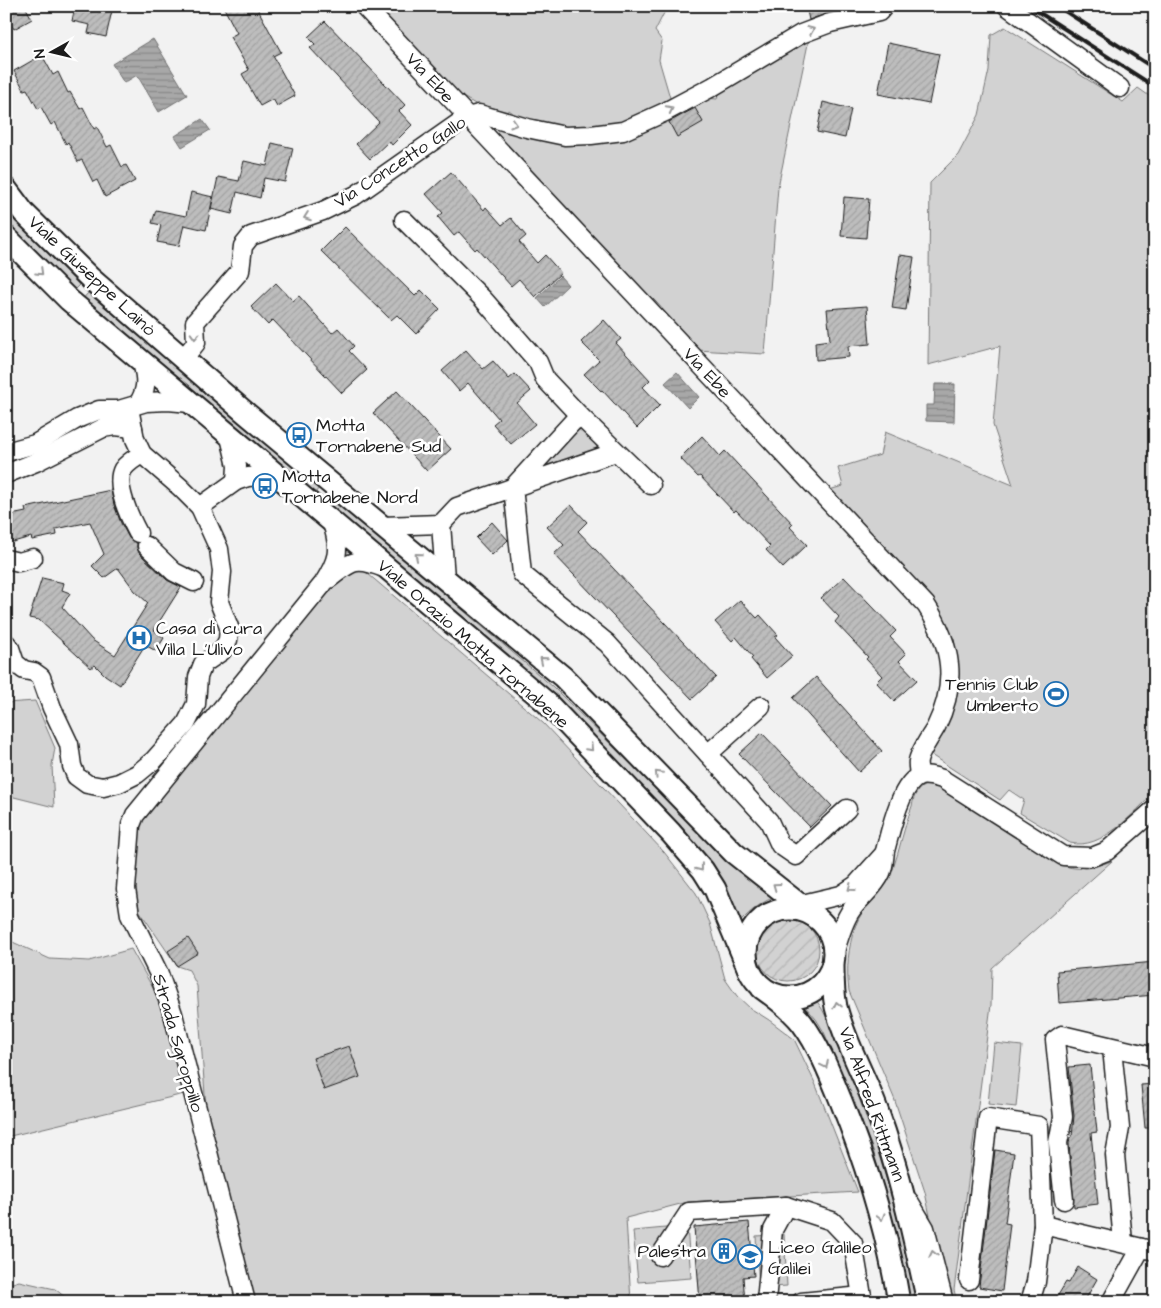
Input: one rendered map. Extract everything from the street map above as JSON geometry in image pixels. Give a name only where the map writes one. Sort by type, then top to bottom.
[{"type":"main road","name":"Viale Giuseppe Lainò","points":[[6,189],[24,213],[90,278],[183,359]]},
{"type":"main road","name":"Viale Giuseppe Lainò","points":[[6,237],[69,300],[142,363]]},
{"type":"main road","name":"Viale Orazio Motta Tornabene","points":[[183,359],[563,677],[734,853],[800,910]]},
{"type":"main road","name":"Viale Orazio Motta Tornabene","points":[[142,363],[547,703],[671,833],[703,870],[715,890],[749,970]]},
{"type":"main road","points":[[800,910],[824,924],[830,934],[833,960],[828,977],[819,986],[809,993],[797,997],[785,997],[773,994],[762,988],[749,970],[745,947],[754,925],[763,917],[773,911],[800,910]]},
{"type":"main road","name":"Via Alfred Rittmann","points":[[833,960],[833,985],[838,1013],[877,1109],[903,1191],[928,1302]]},
{"type":"main road","name":"Via Alfred Rittmann","points":[[762,988],[790,1010],[801,1022],[814,1041],[832,1079],[869,1173],[886,1232],[899,1302]]},
{"type":"street","name":"Via Ebe","points":[[364,6],[926,605],[942,634],[948,650],[950,672],[945,707],[918,761],[919,776]]},
{"type":"street","points":[[1007,6],[1120,88]]},
{"type":"street","name":"Via Concetto Gallo","points":[[183,359],[196,343],[195,322],[240,271],[243,246],[250,236],[323,211],[356,195],[467,117],[479,114],[527,128],[565,136],[623,131],[665,112],[712,87],[801,34],[830,23],[882,9]]},
{"type":"street","points":[[404,220],[483,299],[538,362],[545,379],[651,485]]},
{"type":"street","points":[[6,643],[10,648],[15,663],[24,670],[34,672],[41,677],[52,708],[69,744],[72,766],[76,776],[87,784],[103,787],[118,783],[137,774],[154,760],[186,724],[196,704],[198,676],[202,664],[222,651],[228,640],[229,626],[219,602],[222,572],[219,550],[200,507],[142,454],[135,439],[133,406],[145,391],[146,383],[142,363]]},
{"type":"street","points":[[6,452],[35,444],[77,419],[99,410],[168,401],[190,403]]},
{"type":"street","points":[[579,415],[513,487],[522,574],[607,643],[769,821],[780,844],[796,856],[848,809]]},
{"type":"street","points":[[6,474],[36,462],[103,428],[115,426],[133,428]]},
{"type":"street","points":[[230,437],[237,466],[236,481]]},
{"type":"street","points":[[382,526],[441,524],[457,507],[616,452]]},
{"type":"street","points":[[142,454],[130,461],[122,470],[120,482],[131,520],[143,539],[174,572],[194,582]]},
{"type":"street","points":[[200,507],[236,481],[248,477],[276,475]]},
{"type":"street","points":[[323,584],[338,555],[338,540],[332,523]]},
{"type":"street","points":[[441,524],[445,578]]},
{"type":"street","points":[[6,559],[19,562],[33,558]]},
{"type":"street","points":[[323,584],[343,568],[359,561],[368,562],[389,570]]},
{"type":"street","name":"Strada Sgroppillo","points":[[246,1302],[173,1014],[159,974],[130,915],[126,890],[131,825],[135,815],[323,584]]},
{"type":"street","points":[[708,754],[761,706]]},
{"type":"street","points":[[833,960],[839,936],[850,912],[876,882],[882,870],[893,820],[902,796],[911,782],[919,776],[942,778],[1063,856],[1092,856],[1107,850],[1155,809]]},
{"type":"street","points":[[800,910],[841,895],[856,885],[885,853]]},
{"type":"street","points":[[1064,1200],[1058,1143],[1063,1117],[1055,1040],[1062,1036],[1155,1057]]},
{"type":"street","points":[[1112,1048],[1120,1128],[1115,1155],[1123,1242]]},
{"type":"street","points":[[969,1280],[988,1118],[1039,1126],[1043,1225],[1036,1282],[1030,1302]]},
{"type":"street","points":[[903,1191],[925,1228],[944,1302]]},
{"type":"street","points":[[766,1301],[773,1230],[786,1206]]},
{"type":"street","points":[[660,1256],[689,1212],[786,1206],[832,1221],[853,1243],[862,1299],[801,1302]]},
{"type":"street","points":[[1043,1225],[1148,1249],[1111,1302]]},
{"type":"shaded area","points":[[374,6],[661,6],[664,13],[655,31],[662,41],[659,60],[671,101],[635,121],[579,129],[526,123],[509,110],[499,117],[459,95]]},
{"type":"shaded area","points":[[1005,27],[1123,102],[1138,88],[1155,100],[1155,792],[1117,828],[1105,836],[1082,844],[1070,843],[1020,813],[1024,800],[1009,790],[1000,800],[931,755],[935,743],[950,718],[959,684],[954,639],[938,609],[829,490],[843,486],[838,468],[880,455],[885,432],[1013,485],[993,425],[1000,346],[928,365],[930,183],[958,155],[979,115],[989,70],[991,35]]},
{"type":"shaded area","points":[[153,39],[187,95],[159,112],[137,75],[124,83],[112,64]]},
{"type":"shaded area","points":[[809,39],[778,187],[765,354],[697,350],[485,126],[549,140],[612,140],[641,133],[668,120],[677,136],[702,122],[693,106],[706,98],[717,99],[721,89]]},
{"type":"shaded area","points":[[202,119],[210,130],[182,147],[175,136]]},
{"type":"shaded area","points":[[6,205],[28,233],[79,285],[73,291],[24,242],[6,219]]},
{"type":"shaded area","points":[[560,276],[568,285],[545,307],[537,298]]},
{"type":"shaded area","points":[[88,293],[320,487],[314,494],[81,301]]},
{"type":"shaded area","points":[[677,372],[699,397],[688,408],[665,383]]},
{"type":"shaded area","points":[[935,384],[955,384],[954,422],[926,421],[926,405],[934,405]]},
{"type":"shaded area","points":[[581,428],[596,445],[597,448],[594,451],[535,471]]},
{"type":"shaded area","points":[[328,495],[552,686],[731,863],[771,895],[772,898],[755,908],[741,921],[712,867],[323,502]]},
{"type":"shaded area","points":[[361,568],[543,723],[664,852],[696,893],[710,923],[725,979],[737,996],[750,1008],[794,1039],[815,1083],[858,1192],[688,1202],[626,1218],[631,1302],[254,1302],[215,1151],[206,1108],[197,986],[189,970],[177,966],[139,910],[135,892],[137,827],[140,817],[328,587],[340,577]]},
{"type":"shaded area","points":[[35,701],[55,748],[52,765],[54,807],[6,795],[6,703]]},
{"type":"shaded area","points":[[924,786],[936,786],[1060,864],[1075,868],[1088,868],[1112,861],[992,968],[991,1005],[954,1290],[957,1302],[949,1302],[947,1299],[925,1192],[894,1098],[849,991],[848,983],[849,951],[855,927],[863,911],[885,884],[893,869],[915,795]]},
{"type":"shaded area","points":[[782,919],[794,919],[810,928],[817,938],[819,950],[817,962],[810,972],[794,981],[782,981],[771,976],[762,967],[757,956],[757,944],[762,933],[771,924]]},
{"type":"shaded area","points":[[6,939],[50,959],[89,961],[131,949],[163,1006],[184,1094],[6,1137]]},
{"type":"shaded area","points":[[814,998],[829,1024],[865,1114],[894,1207],[916,1302],[910,1302],[895,1228],[873,1150],[824,1032],[804,1005],[804,1003]]},
{"type":"shaded area","points":[[994,1043],[1022,1046],[1016,1107],[988,1104]]},
{"type":"shaded area","points":[[687,1226],[691,1278],[638,1282],[633,1231]]},
{"type":"shaded area","points":[[784,1234],[787,1286],[759,1288],[756,1236]]},
{"type":"shaded area","points":[[19,1281],[55,1289],[71,1302],[6,1302],[6,1285]]},
{"type":"building","points":[[6,6],[25,6],[32,19],[14,29],[12,26],[6,29]]},
{"type":"building","points":[[75,6],[113,6],[106,37],[88,33],[90,25],[72,21]]},
{"type":"building","points":[[223,6],[256,6],[281,52],[273,56],[295,96],[277,106],[273,99],[260,106],[242,74],[249,70],[230,37],[237,33]]},
{"type":"building","points":[[806,6],[856,6],[809,20]]},
{"type":"building","points":[[325,21],[405,105],[399,111],[412,125],[392,145],[389,141],[370,159],[356,144],[379,122],[310,48],[315,44],[308,37]]},
{"type":"building","points":[[888,43],[939,54],[929,104],[878,94]]},
{"type":"building","points":[[42,55],[53,75],[58,72],[68,93],[70,92],[80,109],[83,107],[94,129],[97,127],[107,147],[111,145],[122,167],[126,165],[135,181],[105,197],[97,180],[93,182],[82,160],[78,162],[68,142],[66,144],[55,122],[51,125],[41,107],[38,109],[27,89],[24,90],[14,71]]},
{"type":"building","points":[[823,102],[851,109],[845,138],[817,132]]},
{"type":"building","points":[[695,108],[703,122],[677,137],[669,122]]},
{"type":"building","points":[[272,143],[293,148],[285,182],[264,178],[260,198],[237,192],[232,214],[211,209],[218,177],[239,181],[244,161],[267,166]]},
{"type":"building","points":[[451,172],[484,210],[486,207],[502,225],[511,218],[526,236],[519,242],[537,263],[545,255],[561,273],[535,297],[519,279],[511,286],[477,248],[475,250],[459,232],[454,236],[438,217],[443,213],[426,194]]},
{"type":"building","points":[[191,192],[213,197],[206,230],[184,225],[179,246],[157,242],[161,225],[152,223],[156,210],[186,216]]},
{"type":"building","points":[[844,197],[869,199],[866,238],[841,236]]},
{"type":"building","points":[[345,227],[415,296],[421,290],[440,309],[416,334],[397,315],[391,320],[321,251]]},
{"type":"building","points":[[900,255],[914,257],[906,310],[892,308]]},
{"type":"building","points":[[276,283],[293,301],[299,296],[332,333],[338,328],[354,346],[349,351],[367,370],[342,393],[273,320],[268,325],[251,307]]},
{"type":"building","points":[[867,306],[870,344],[848,346],[849,357],[816,360],[815,342],[830,340],[827,309]]},
{"type":"building","points":[[604,320],[621,339],[616,343],[650,380],[643,387],[660,405],[637,428],[602,390],[584,374],[599,360],[581,342]]},
{"type":"building","points":[[466,350],[483,369],[493,361],[509,379],[515,374],[531,391],[517,403],[535,424],[511,444],[493,424],[499,419],[468,383],[459,391],[442,371]]},
{"type":"building","points":[[397,391],[451,449],[427,471],[373,413]]},
{"type":"building","points":[[702,436],[720,456],[725,451],[793,524],[790,527],[807,545],[783,568],[766,550],[770,546],[736,510],[734,512],[680,458]]},
{"type":"building","points":[[111,490],[121,523],[129,538],[137,543],[139,553],[167,580],[181,587],[154,630],[164,638],[156,651],[145,645],[120,685],[105,675],[95,665],[91,668],[39,620],[29,618],[42,578],[64,583],[62,590],[70,593],[62,607],[92,640],[115,655],[148,603],[135,591],[118,568],[104,578],[92,566],[104,554],[90,522],[56,529],[57,535],[32,540],[31,537],[13,542],[6,540],[6,516],[26,512],[25,508]]},
{"type":"building","points":[[571,505],[587,522],[578,531],[716,677],[692,699],[554,554],[564,545],[547,527]]},
{"type":"building","points":[[492,522],[508,540],[492,555],[476,538]]},
{"type":"building","points":[[844,577],[896,631],[890,637],[906,654],[899,661],[917,680],[894,701],[876,682],[882,676],[866,659],[868,657],[835,622],[839,617],[821,598]]},
{"type":"building","points":[[740,600],[757,618],[760,615],[778,635],[775,637],[792,656],[767,678],[736,637],[732,641],[715,622]]},
{"type":"building","points":[[816,677],[882,751],[859,772],[793,698]]},
{"type":"building","points":[[762,733],[832,806],[810,827],[739,754]]},
{"type":"building","points":[[188,938],[198,953],[177,966],[168,951]]},
{"type":"building","points":[[1155,962],[1155,995],[1059,1003],[1057,971]]},
{"type":"building","points":[[349,1046],[360,1077],[324,1090],[313,1058]]},
{"type":"building","points":[[1090,1065],[1097,1132],[1091,1133],[1098,1204],[1074,1207],[1069,1143],[1072,1137],[1074,1116],[1069,1067]]},
{"type":"building","points":[[1155,1084],[1155,1128],[1145,1128],[1141,1085]]},
{"type":"building","points":[[995,1150],[1014,1153],[1005,1223],[1010,1224],[1002,1291],[979,1287]]},
{"type":"building","name":"Palestra","points":[[749,1222],[754,1276],[743,1277],[745,1302],[700,1302],[694,1227]]},
{"type":"building","points":[[1078,1267],[1097,1279],[1084,1302],[1054,1302],[1066,1282],[1069,1283]]},
{"type":"railway","points":[[1029,6],[1155,87]]},
{"type":"railway","points":[[1057,6],[1155,69]]},
{"type":"place","name":"Motta Tornabene Sud","points":[[299,435]]},
{"type":"place","name":"Motta Tornabene Nord","points":[[265,486]]},
{"type":"place","name":"Casa di cura Villa L'Ulivo","points":[[139,638]]},
{"type":"place","name":"Tennis Club Umberto","points":[[1056,694]]},
{"type":"place","name":"Palestra","points":[[724,1251]]},
{"type":"place","name":"Liceo Galileo Galilei","points":[[750,1257]]}]
